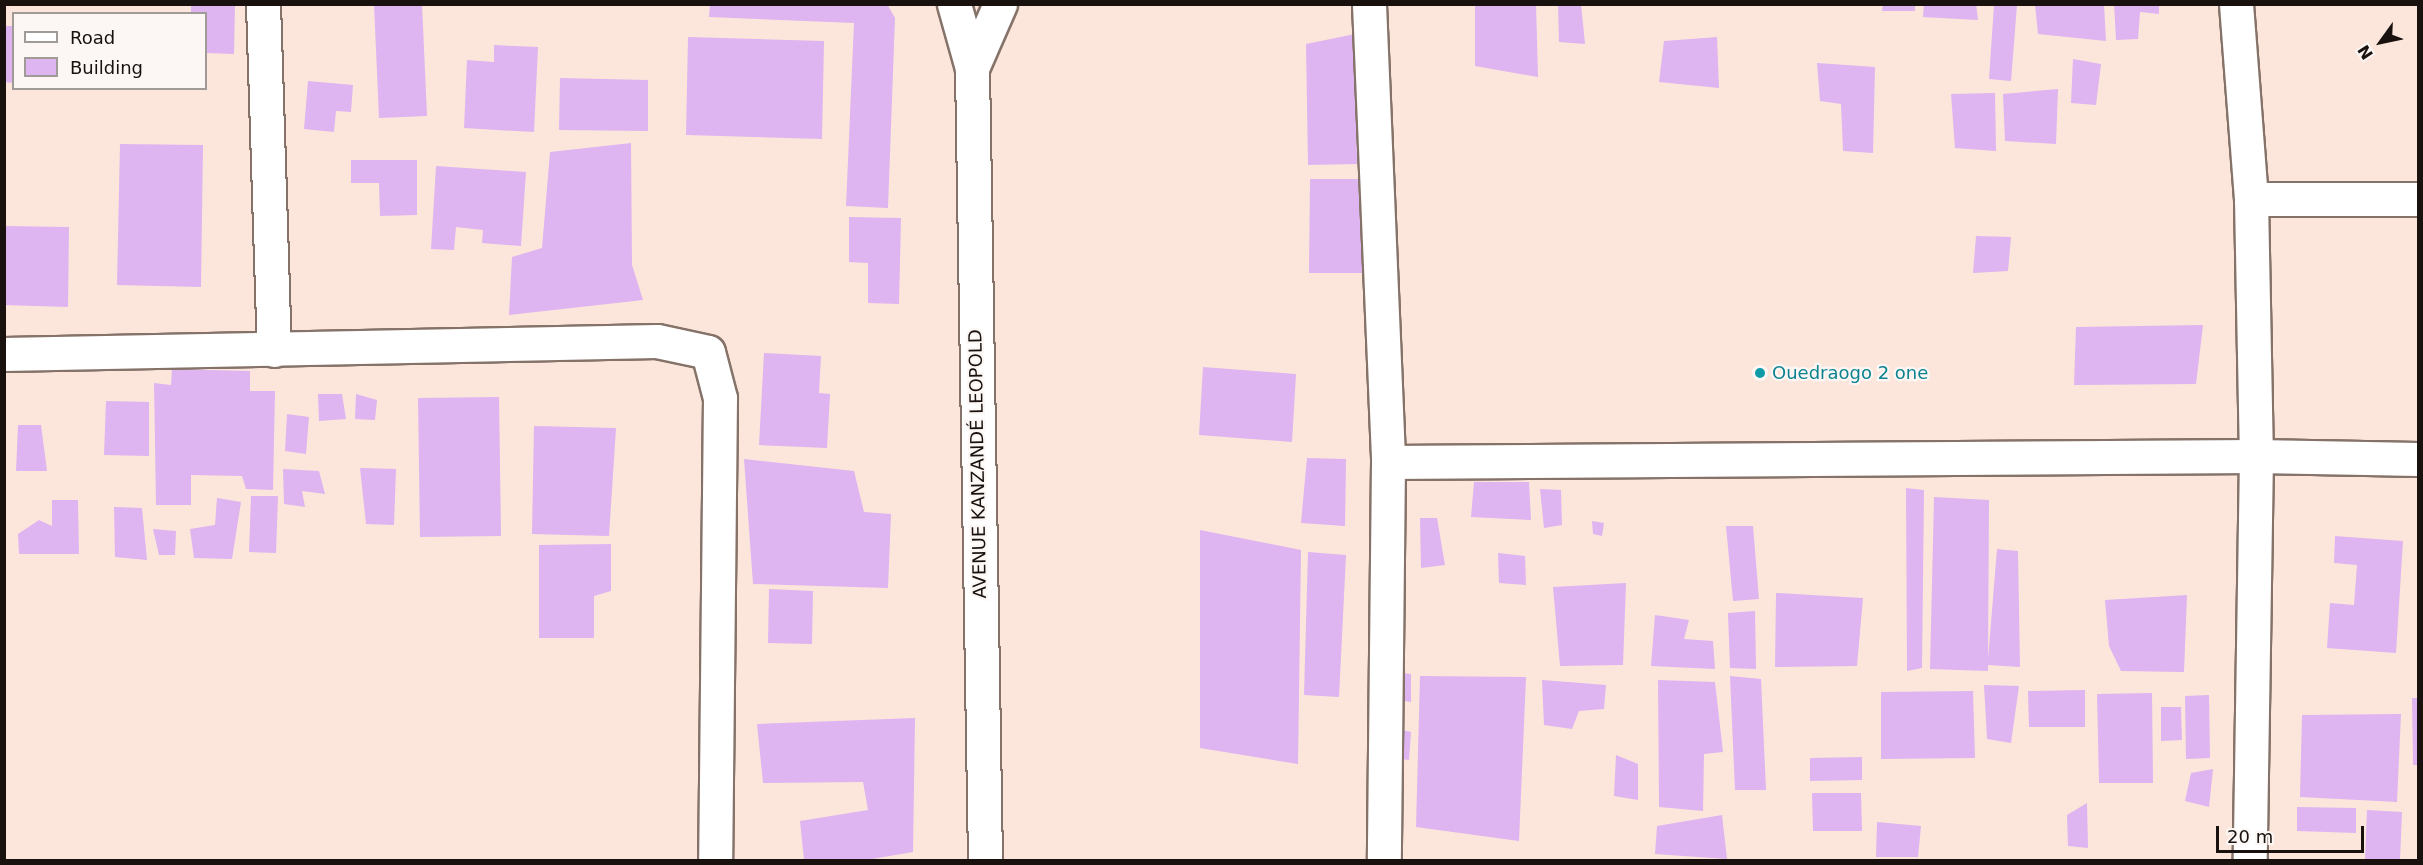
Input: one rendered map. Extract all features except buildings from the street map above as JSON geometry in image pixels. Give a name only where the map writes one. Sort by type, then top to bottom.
[{"type":"street","points":[[263,4],[274,350]]},
{"type":"street","points":[[954,4],[972,68]]},
{"type":"street","points":[[972,68],[1000,4]]},
{"type":"street","points":[[1369,4],[1388,462],[1384,861]]},
{"type":"street","points":[[2236,4],[2251,199],[2256,456],[2250,861]]},
{"type":"street","name":"AVENUE KANZANDÉ LEOPOLD","points":[[972,68],[985,861]]},
{"type":"street","points":[[2251,199],[2418,199]]},
{"type":"street","points":[[4,354],[657,341],[708,352],[720,398],[715,861]]},
{"type":"street","points":[[1388,462],[2256,456],[2418,459]]},
{"type":"place","name":"Ouedraogo 2 one","points":[[1760,373]]}]
